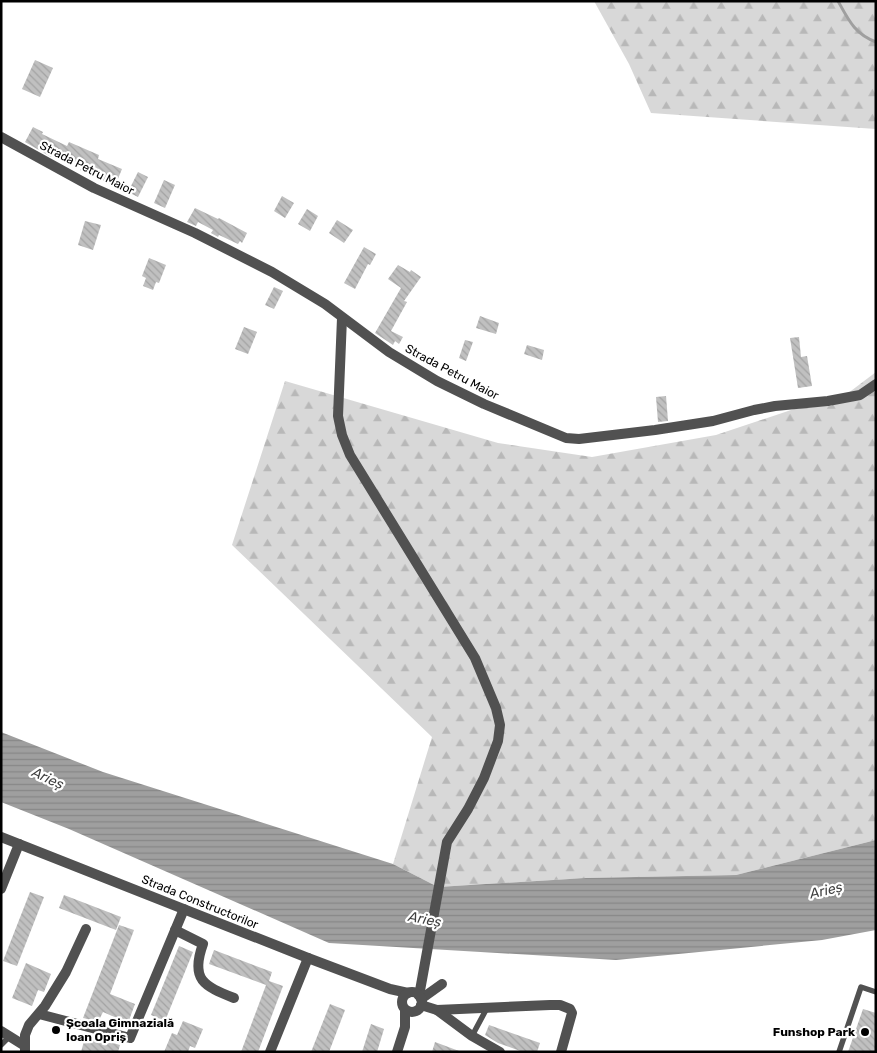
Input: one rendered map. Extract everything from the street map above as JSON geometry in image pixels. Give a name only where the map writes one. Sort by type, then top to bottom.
[{"type":"street","name":"Strada Petru Maior","points":[[1,138],[94,188],[194,233],[272,272],[325,304],[389,352],[437,381],[484,404],[566,438],[579,439],[647,431],[713,421],[774,406],[828,401],[860,395],[876,384]]},
{"type":"street","points":[[342,318],[338,416],[350,455],[475,658],[496,708],[500,725],[498,741],[484,778],[468,809],[447,842],[420,1003],[405,1027],[397,1052]]},
{"type":"street","name":"Strada Constructorilor","points":[[1,837],[308,958],[408,994]]},
{"type":"street","points":[[1,889],[20,844]]},
{"type":"street","points":[[39,1014],[130,1038],[184,908]]},
{"type":"street","points":[[4,1038],[25,1049],[25,1035],[29,1025],[39,1014],[66,972],[86,928]]},
{"type":"street","points":[[175,930],[203,944],[198,966],[202,981],[210,989],[234,998]]},
{"type":"street","points":[[270,1052],[308,958]]},
{"type":"street","points":[[390,989],[404,1007],[411,1012],[442,984]]},
{"type":"street","points":[[405,1027],[404,998],[408,994],[414,993],[420,1003],[437,1010],[472,1036],[500,1052]]},
{"type":"street","points":[[437,1010],[560,1005],[570,1009],[571,1018],[561,1052]]},
{"type":"lane","points":[[839,1052],[861,987],[876,992]]},
{"type":"lane","points":[[472,1036],[487,1008]]},
{"type":"green space","points":[[594,1],[876,1],[876,129],[651,113],[629,64]]},
{"type":"green space","points":[[876,372],[876,840],[736,875],[586,878],[438,887],[393,864],[432,737],[232,545],[285,381],[498,443],[592,457],[716,435],[800,407],[831,406]]},
{"type":"water","name":"Arieș","points":[[1,732],[103,772],[393,864],[438,887],[586,878],[736,875],[876,840],[876,930],[822,940],[616,960],[329,943],[69,829],[1,802]]},
{"type":"building","points":[[35,60],[53,68],[40,97],[22,89]]},
{"type":"building","points":[[33,127],[43,132],[42,134],[67,146],[69,142],[99,155],[98,159],[122,169],[115,186],[80,170],[83,166],[53,152],[51,157],[25,142]]},
{"type":"building","points":[[138,172],[148,177],[138,197],[128,192]]},
{"type":"building","points":[[164,180],[175,185],[165,208],[154,203]]},
{"type":"building","points":[[282,196],[294,203],[285,218],[274,211]]},
{"type":"building","points":[[195,208],[247,233],[242,243],[240,241],[238,244],[219,235],[218,237],[211,233],[213,230],[198,222],[196,226],[187,222]]},
{"type":"building","points":[[307,209],[318,216],[310,231],[298,224]]},
{"type":"building","points":[[337,220],[353,230],[344,243],[329,233]]},
{"type":"building","points":[[85,221],[101,225],[93,250],[78,245]]},
{"type":"building","points":[[364,247],[376,254],[370,265],[368,264],[355,289],[344,283]]},
{"type":"building","points":[[149,258],[166,265],[159,283],[156,282],[153,290],[143,286],[146,278],[142,276]]},
{"type":"building","points":[[398,265],[410,272],[411,270],[421,277],[404,301],[407,302],[391,331],[403,337],[399,344],[395,341],[393,345],[375,333],[401,288],[388,279]]},
{"type":"building","points":[[274,287],[283,291],[274,309],[265,305]]},
{"type":"building","points":[[480,316],[499,323],[496,334],[476,328]]},
{"type":"building","points":[[244,327],[257,332],[248,354],[235,349]]},
{"type":"building","points":[[799,337],[801,357],[807,356],[812,386],[798,388],[790,338]]},
{"type":"building","points":[[465,340],[473,342],[466,361],[459,358]]},
{"type":"building","points":[[527,345],[544,350],[542,360],[524,354]]},
{"type":"building","points":[[666,396],[668,421],[658,422],[656,397]]},
{"type":"building","points":[[30,892],[44,897],[17,966],[3,961]]},
{"type":"building","points":[[64,895],[121,917],[116,930],[59,908]]},
{"type":"building","points":[[119,925],[134,930],[110,994],[135,1004],[128,1023],[103,1012],[98,1022],[83,1018]]},
{"type":"building","points":[[179,946],[193,952],[165,1021],[151,1015]]},
{"type":"building","points":[[214,950],[272,972],[269,981],[283,986],[258,1052],[241,1052],[266,985],[209,964]]},
{"type":"building","points":[[26,963],[51,974],[44,992],[38,990],[32,1006],[12,998]]},
{"type":"building","points":[[330,1004],[345,1010],[329,1052],[311,1052]]},
{"type":"building","name":"Funshop Park","points":[[863,1009],[876,1013],[876,1052],[848,1052]]},
{"type":"building","points":[[183,1021],[203,1029],[195,1048],[190,1046],[188,1052],[164,1052],[172,1033],[177,1035]]},
{"type":"building","points":[[371,1024],[384,1029],[377,1052],[362,1052]]},
{"type":"building","points":[[489,1025],[540,1043],[537,1052],[523,1052],[498,1043],[485,1035]]},
{"type":"building","points":[[86,1034],[120,1045],[118,1052],[81,1052]]},
{"type":"building","points":[[435,1042],[459,1051],[459,1052],[432,1052]]},
{"type":"waterway","points":[[838,1],[849,21],[858,31],[876,42]]},
{"type":"place","name":"Școala Gimnazială Ioan Opriș","points":[[56,1030]]},
{"type":"place","name":"Funshop Park","points":[[865,1032]]}]
